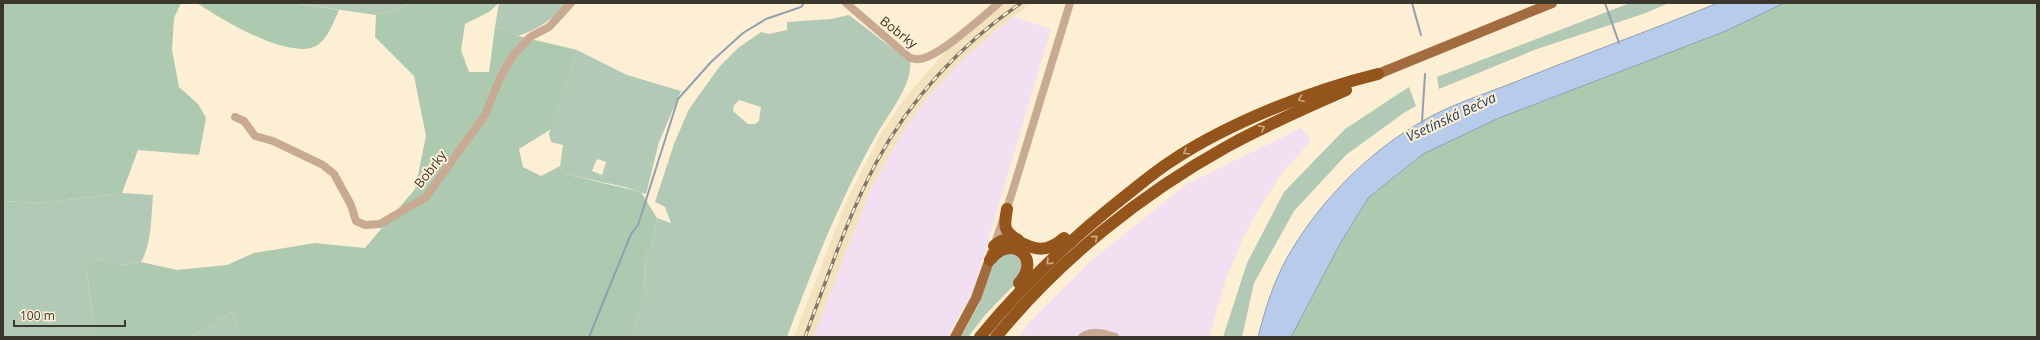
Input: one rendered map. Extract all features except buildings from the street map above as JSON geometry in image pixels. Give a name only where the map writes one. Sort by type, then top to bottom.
[{"type":"highway","points":[[1000,242],[1010,239],[1040,250],[1052,247],[1106,203],[1198,145],[1256,117],[1340,84],[1378,74]]},
{"type":"highway","points":[[997,337],[1007,323],[1065,264],[1109,226],[1162,186],[1228,146],[1272,123],[1363,83],[1378,74]]},
{"type":"highway","points":[[979,337],[1032,278],[1056,255],[1108,209],[1154,174]]},
{"type":"highway","points":[[1007,209],[1005,225],[1007,232],[1022,243]]},
{"type":"highway","points":[[979,337],[996,308],[1027,272],[1028,265],[1025,256],[1016,248],[1000,242]]},
{"type":"highway","points":[[990,260],[999,250],[1000,242]]},
{"type":"main road","points":[[1378,74],[1552,3]]},
{"type":"main road","points":[[955,337],[976,298],[990,260]]},
{"type":"street","name":"Bobrky","points":[[235,118],[244,121],[255,136],[273,141],[323,165],[334,174],[351,205],[356,220],[365,225],[380,224],[426,197],[485,115],[500,78],[512,57],[530,37],[549,27],[572,3]]},
{"type":"street","name":"Bobrky","points":[[846,3],[910,58],[920,60],[956,39],[999,3]]},
{"type":"street","points":[[1000,242],[1007,209],[1070,3]]},
{"type":"street","points":[[1082,337],[1095,332],[1105,333],[1115,337]]},
{"type":"shaded area","points":[[1002,3],[1032,3],[1000,27],[963,59],[933,91],[907,125],[871,188],[813,337],[794,337],[846,202],[879,137],[905,98],[934,64],[951,46]]},
{"type":"shaded area","points":[[1013,16],[1051,29],[973,292],[947,337],[813,337],[871,188],[907,125],[933,91],[963,59]]},
{"type":"shaded area","points":[[1301,128],[1311,141],[1283,172],[1260,207],[1244,236],[1226,279],[1209,337],[1019,337],[1031,320],[1092,260],[1187,184]]},
{"type":"green space","points":[[3,3],[181,3],[174,18],[172,50],[179,87],[198,104],[206,118],[199,155],[138,150],[122,193],[43,203],[3,201]]},
{"type":"green space","points":[[197,3],[292,3],[339,10],[323,41],[307,49],[292,48],[275,44],[257,37],[222,19]]},
{"type":"green space","points":[[292,3],[411,3],[389,12],[376,15]]},
{"type":"green space","points":[[411,3],[499,3],[489,12],[465,24],[461,50],[469,72],[489,72],[495,27],[518,36],[577,50],[551,129],[519,149],[523,167],[541,176],[560,166],[565,174],[641,192],[657,218],[651,248],[645,255],[644,294],[632,337],[242,337],[231,312],[195,335],[188,337],[95,337],[87,270],[89,263],[96,259],[119,265],[141,262],[177,270],[227,265],[254,253],[315,243],[365,248],[415,189],[426,136],[414,76],[375,37],[376,15],[389,12]]},
{"type":"green space","points":[[499,3],[566,3],[545,23],[518,36],[495,27]]},
{"type":"green space","points":[[1630,3],[1669,3],[1643,14],[1537,49],[1439,89],[1437,77]]},
{"type":"green space","points":[[1783,3],[2037,3],[2037,337],[1291,337],[1341,242],[1369,197],[1423,154],[1499,118],[1726,31]]},
{"type":"green space","points":[[849,15],[910,62],[910,70],[904,89],[878,132],[840,207],[817,259],[787,337],[632,337],[644,294],[645,255],[651,248],[657,218],[671,223],[665,207],[655,202],[674,144],[689,109],[720,66],[738,48],[761,32],[769,34],[787,30],[787,22],[831,19]],"holes":[[[739,100],[761,107],[759,121],[755,124],[748,124],[733,111],[734,105]]]},
{"type":"green space","points":[[577,50],[627,75],[681,91],[659,142],[646,194],[625,187],[565,174],[560,166],[563,145],[551,142],[549,134]],"holes":[[[597,159],[606,162],[602,175],[592,171]]]},
{"type":"green space","points":[[1409,87],[1416,106],[1405,112],[1346,155],[1294,211],[1254,283],[1242,337],[1223,337],[1247,263],[1284,192],[1345,129]]},
{"type":"green space","points":[[122,193],[153,195],[149,238],[145,255],[141,262],[119,265],[96,259],[87,270],[95,337],[3,337],[3,201],[43,203]]},
{"type":"green space","points":[[1013,251],[1023,263],[1019,280],[985,315],[968,337],[961,337],[979,304],[995,260]]},
{"type":"green space","points":[[231,312],[242,337],[188,337],[195,335]]},
{"type":"water","name":"Vsetínská Bečva","points":[[1718,3],[1784,3],[1726,31],[1499,118],[1423,154],[1369,197],[1341,242],[1291,337],[1258,337],[1278,277],[1287,258],[1312,220],[1343,183],[1378,151],[1397,137],[1438,113],[1462,102]]},
{"type":"waterway","points":[[589,337],[631,234],[638,225],[678,99],[711,62],[743,33],[766,19],[801,7],[804,3]]},
{"type":"waterway","points":[[1412,3],[1421,35]]},
{"type":"waterway","points":[[1605,3],[1619,43]]},
{"type":"waterway","name":"Vsetínská Bečva","points":[[1422,122],[1425,74]]},
{"type":"railway","points":[[805,337],[856,205],[876,163],[890,139],[921,95],[939,74],[978,36],[1021,3]]}]
